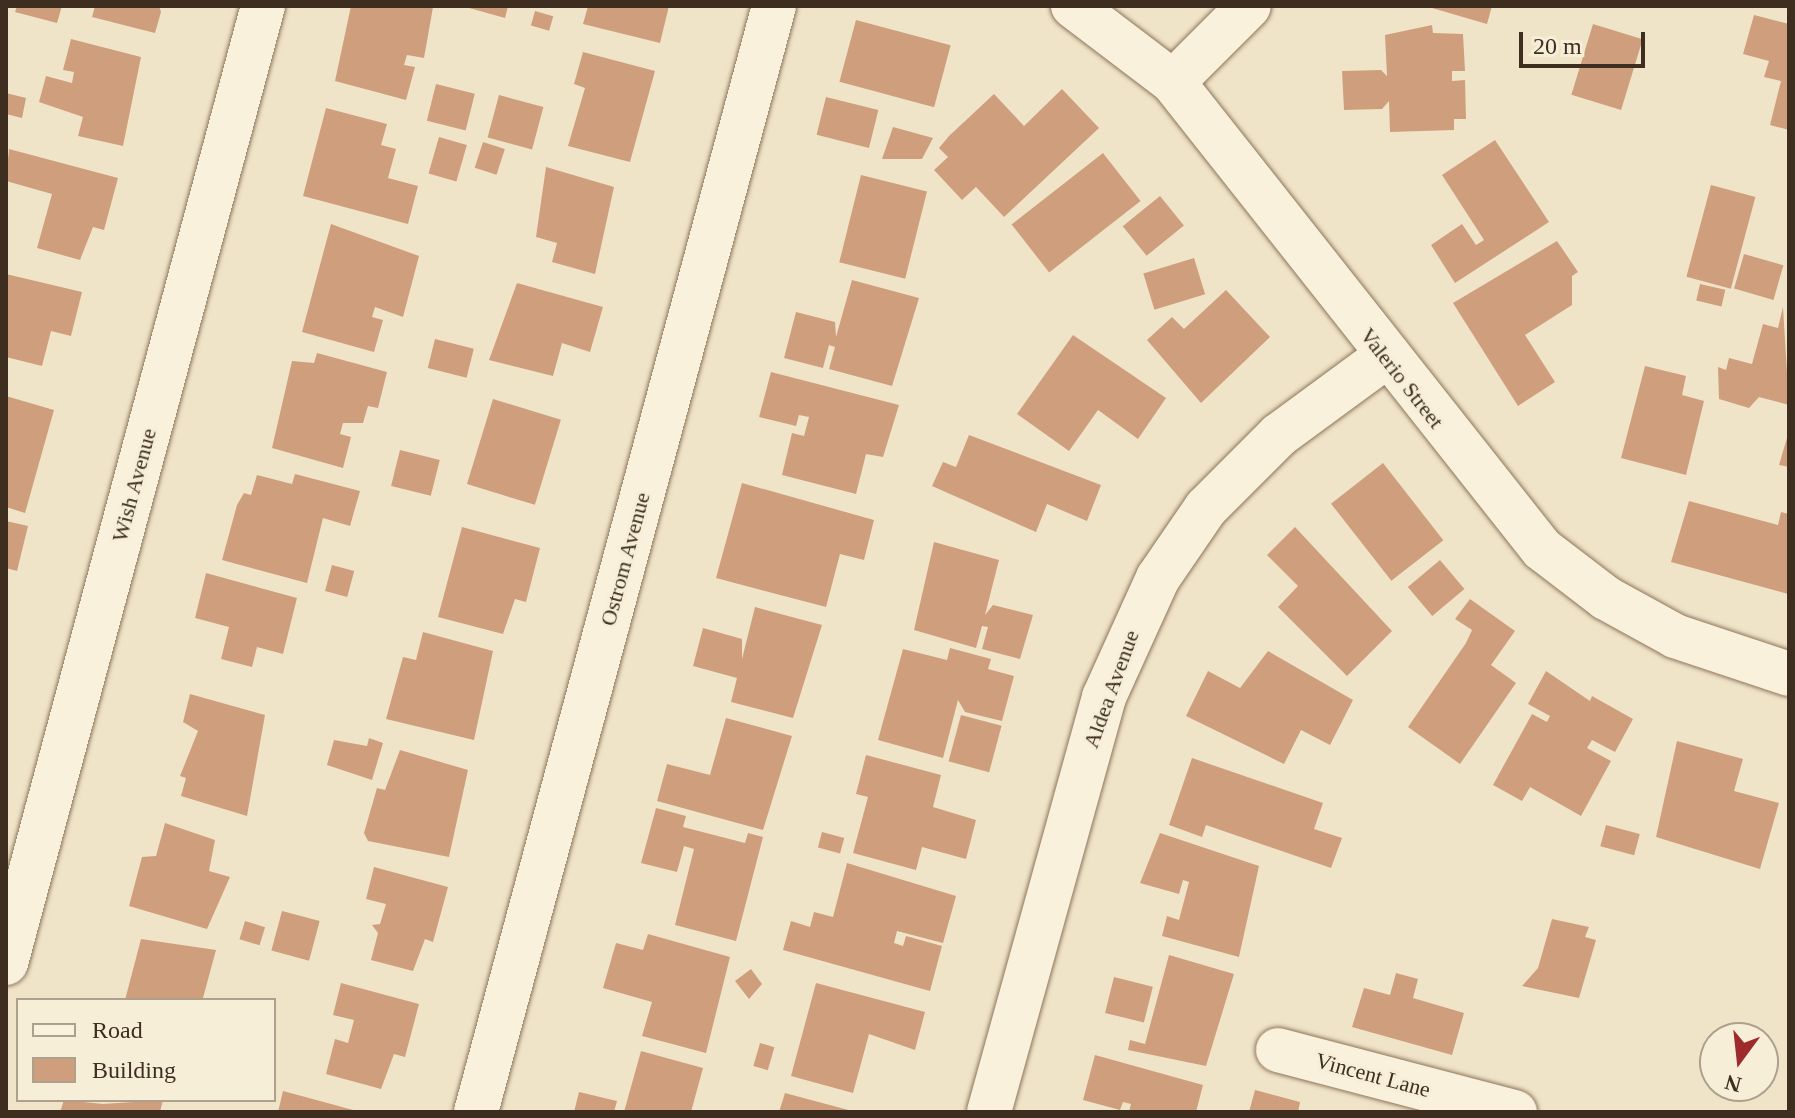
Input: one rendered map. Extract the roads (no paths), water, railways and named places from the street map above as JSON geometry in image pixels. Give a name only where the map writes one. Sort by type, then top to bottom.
[{"type":"street","name":"Wish Avenue","points":[[6,963],[263,6]]},
{"type":"street","name":"Ostrom Avenue","points":[[476,1112],[774,6]]},
{"type":"street","name":"Valerio Street","points":[[1073,6],[1173,82],[1496,499],[1573,576],[1675,636],[1789,674]]},
{"type":"street","points":[[1173,82],[1249,6]]},
{"type":"street","name":"Aldea Avenue","points":[[989,1112],[1104,697],[1158,578],[1206,508],[1279,435],[1385,357]]},
{"type":"street","name":"Vincent Lane","points":[[1278,1050],[1515,1112]]}]
